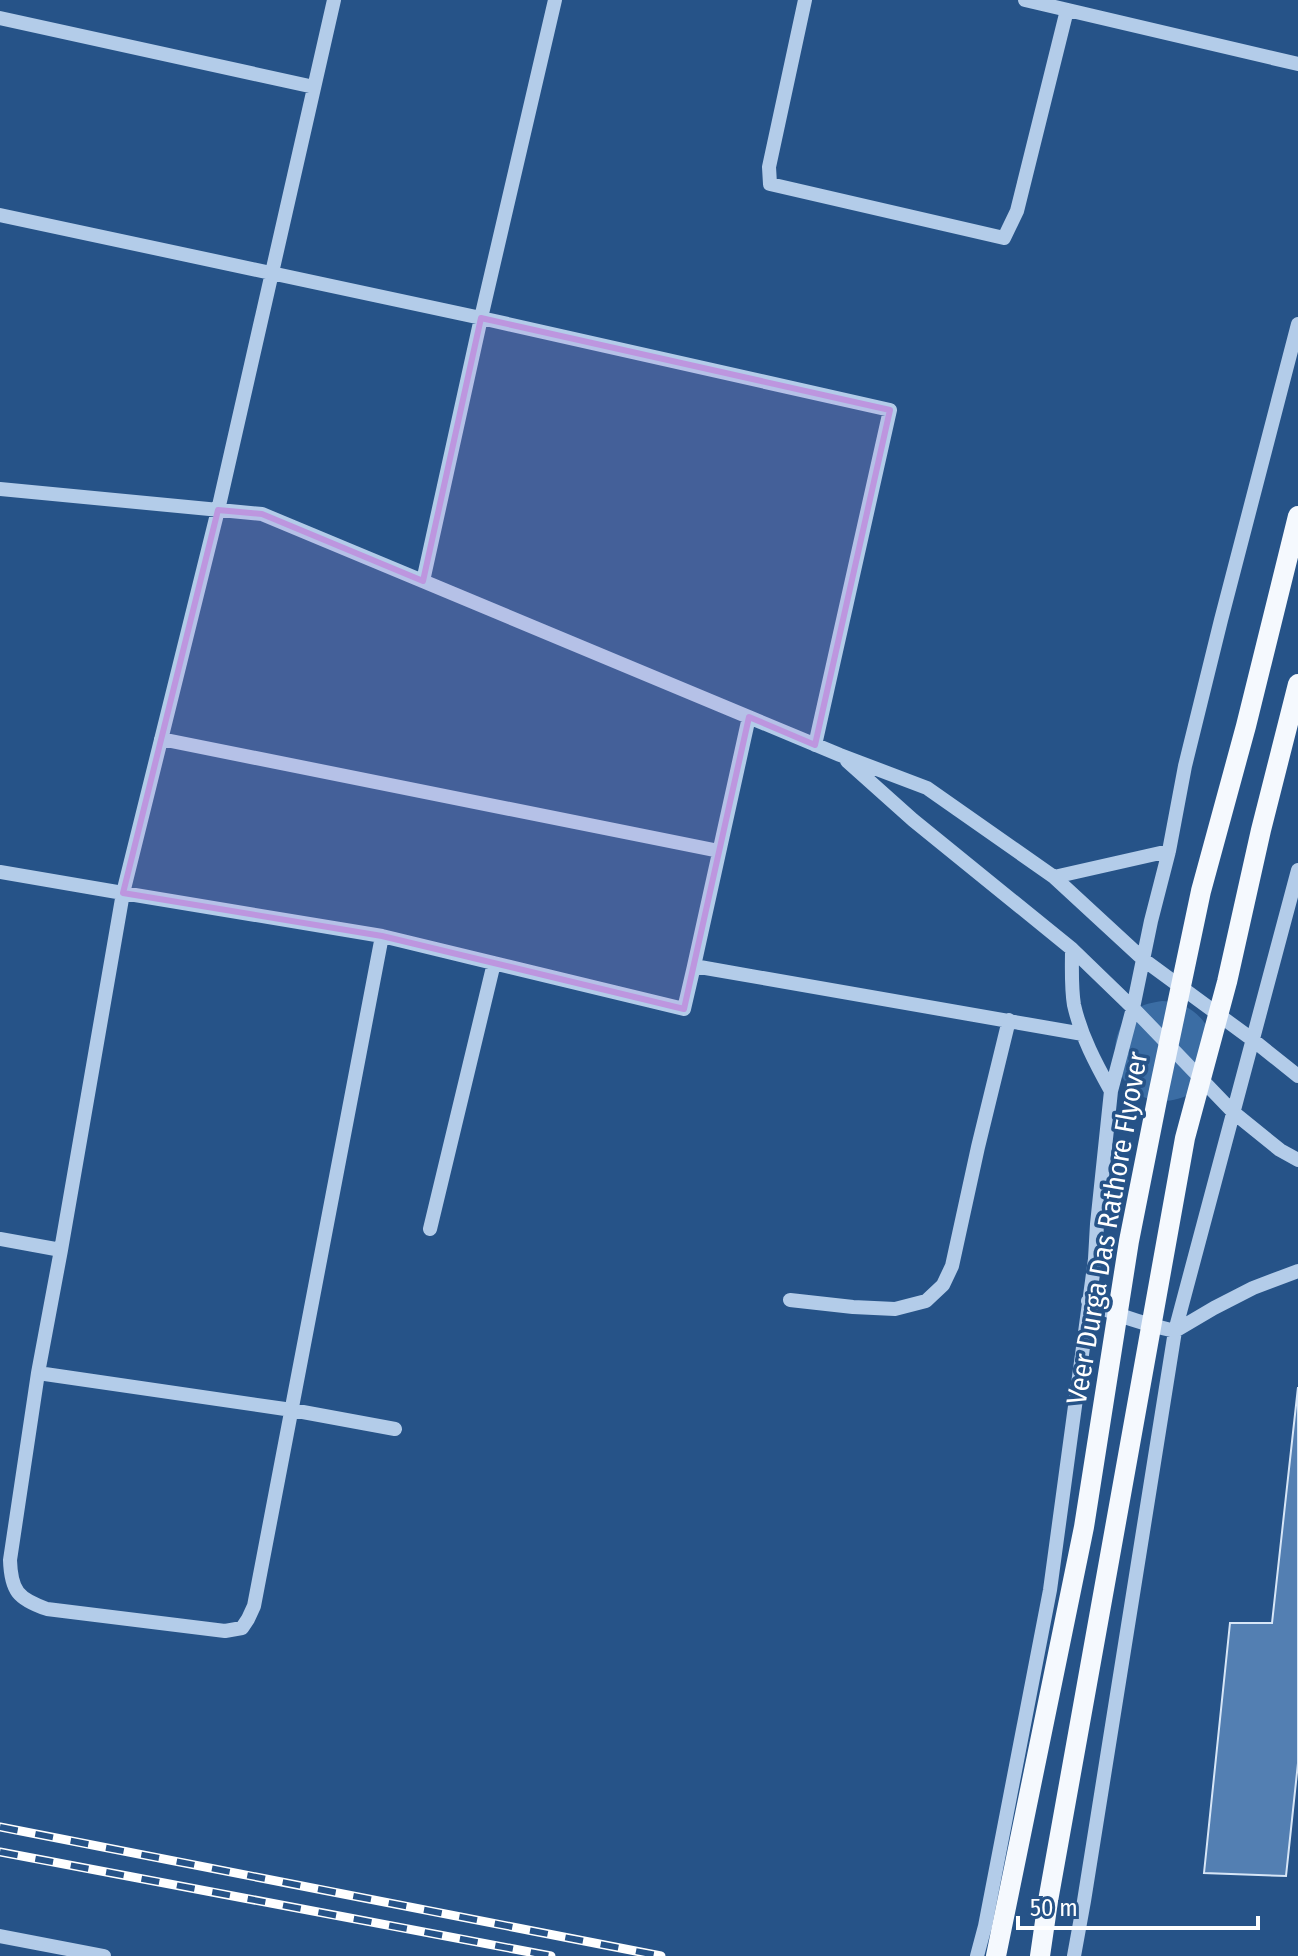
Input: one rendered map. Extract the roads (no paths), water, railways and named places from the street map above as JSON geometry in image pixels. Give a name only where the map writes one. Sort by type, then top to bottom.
[{"type":"main road","name":"Veer Durga Das Rathore Flyover","points":[[996,1956],[1084,1527],[1129,1241],[1161,1080],[1201,891],[1298,516]]},
{"type":"main road","points":[[1040,1956],[1185,1138],[1227,982],[1298,684]]},
{"type":"street","points":[[334,0],[218,510],[123,893],[38,1373],[10,1560],[10,1577],[26,1602],[47,1609],[225,1631],[242,1628],[248,1619],[254,1606],[382,936]]},
{"type":"street","points":[[423,581],[555,0]]},
{"type":"street","points":[[805,0],[769,167],[770,184],[1004,238],[1017,211],[1067,10]]},
{"type":"street","points":[[1025,0],[1298,64]]},
{"type":"street","points":[[0,18],[314,87]]},
{"type":"street","points":[[0,215],[272,272],[890,410],[815,745]]},
{"type":"street","points":[[977,1956],[1050,1590],[1095,1259],[1111,1091],[1169,851],[1185,766],[1298,324]]},
{"type":"street","points":[[0,489],[262,514],[815,745],[927,788],[1054,877],[1144,960],[1298,1076]]},
{"type":"street","points":[[0,872],[382,936],[684,1009],[749,717]]},
{"type":"street","points":[[161,739],[719,851]]},
{"type":"street","points":[[840,755],[913,820],[1072,949],[1233,1112],[1280,1150],[1298,1160]]},
{"type":"street","points":[[1054,877],[1169,851]]},
{"type":"street","points":[[1074,1956],[1175,1331],[1297,879]]},
{"type":"street","points":[[1072,949],[1075,1006],[1083,1034],[1111,1091]]},
{"type":"street","points":[[430,1229],[494,963]]},
{"type":"street","points":[[694,966],[1083,1034]]},
{"type":"street","points":[[790,1300],[895,1309],[926,1301],[943,1285],[952,1266],[1009,1020]]},
{"type":"street","points":[[0,1239],[61,1250]]},
{"type":"street","points":[[1088,1301],[1105,1311],[1175,1331],[1253,1288],[1298,1271]]},
{"type":"street","points":[[38,1373],[292,1410],[395,1429]]},
{"type":"street","points":[[0,1936],[104,1956]]},
{"type":"street","points":[[14,1956],[17,1939]]},
{"type":"railway","points":[[0,1827],[661,1956]]},
{"type":"railway","points":[[0,1852],[551,1956]]}]
